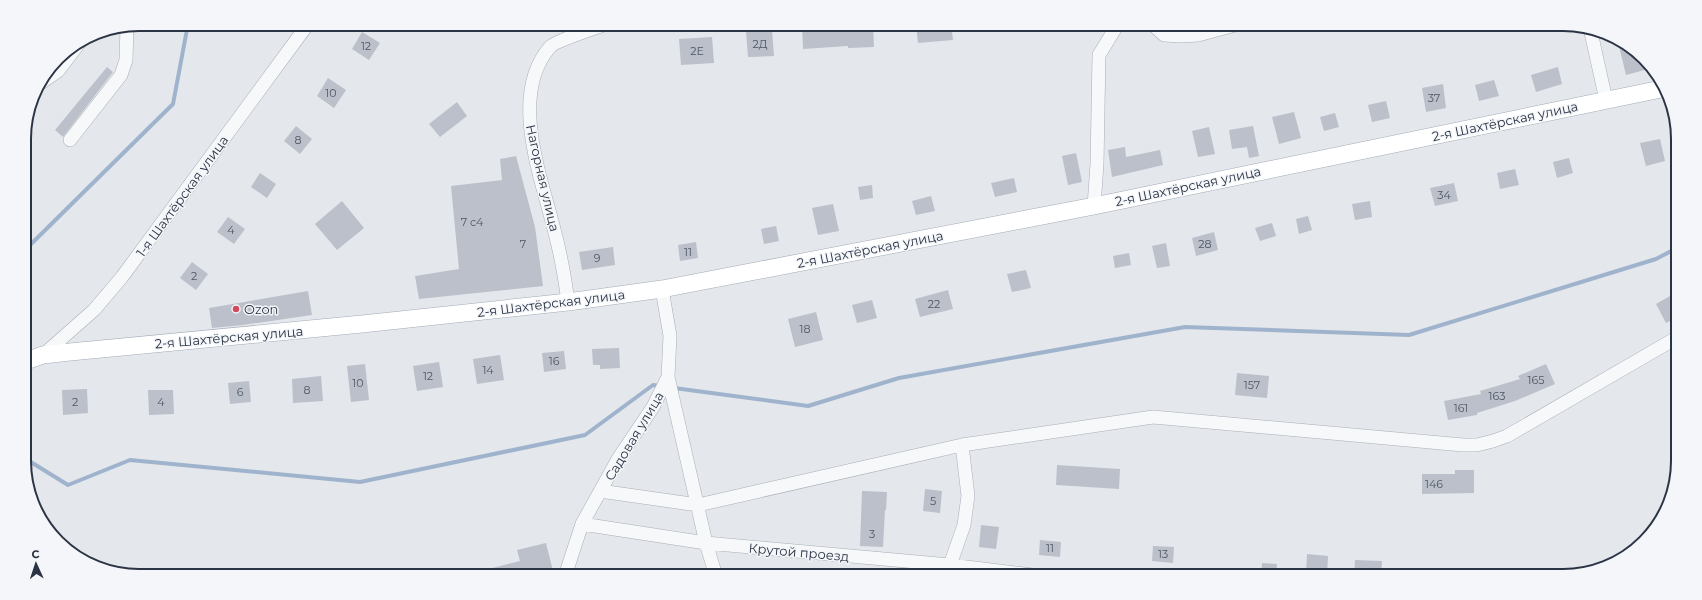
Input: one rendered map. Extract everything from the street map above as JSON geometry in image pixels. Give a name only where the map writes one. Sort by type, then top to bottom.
[{"type":"main road","name":"2-я Шахтёрская улица","points":[[31,360],[70,352],[362,324],[568,302],[662,288],[1094,206],[1659,89]]},
{"type":"street","name":"1-я Шахтёрская улица","points":[[43,356],[94,310],[122,277],[303,31]]},
{"type":"street","name":"Нагорная улица","points":[[568,302],[560,252],[530,133],[529,101],[537,67],[550,45],[587,31]]},
{"type":"street","points":[[1094,206],[1097,164],[1100,55],[1114,31]]},
{"type":"street","points":[[1160,31],[1164,35],[1181,36],[1198,35],[1213,31]]},
{"type":"street","points":[[70,140],[121,76],[126,60],[127,32]]},
{"type":"street","points":[[1592,35],[1606,100]]},
{"type":"street","points":[[54,73],[65,61]]},
{"type":"street","name":"Садовая улица","points":[[566,569],[582,524],[618,459],[653,406],[668,377],[670,336],[662,288]]},
{"type":"street","points":[[600,491],[698,505],[962,446],[1153,417],[1463,445],[1477,445],[1493,442],[1524,427],[1671,340]]},
{"type":"street","points":[[668,377],[706,543],[714,569]]},
{"type":"street","points":[[950,565],[964,525],[968,496],[962,446]]},
{"type":"street","name":"Крутой проезд","points":[[582,524],[706,543],[983,569]]},
{"type":"building","points":[[746,31],[772,31],[774,56],[748,57]]},
{"type":"building","points":[[802,31],[873,31],[874,47],[848,48],[848,46],[803,49]]},
{"type":"building","points":[[917,31],[952,31],[953,40],[918,43]]},
{"type":"building","points":[[362,32],[380,43],[369,60],[352,49]]},
{"type":"building","points":[[712,37],[714,63],[681,65],[679,39]]},
{"type":"building","points":[[1619,46],[1629,53],[1646,70],[1626,75]]},
{"type":"building","points":[[107,67],[113,72],[63,137],[55,130]]},
{"type":"building","points":[[1558,67],[1562,84],[1536,92],[1531,75]]},
{"type":"building","points":[[328,78],[346,90],[334,108],[317,96]]},
{"type":"building","points":[[1494,80],[1499,96],[1479,101],[1475,85]]},
{"type":"building","points":[[1443,84],[1446,108],[1426,112],[1422,88]]},
{"type":"building","points":[[1386,101],[1390,118],[1372,122],[1368,105]]},
{"type":"building","points":[[457,102],[467,116],[440,137],[429,124]]},
{"type":"building","points":[[1294,112],[1301,138],[1279,144],[1272,117]]},
{"type":"building","points":[[1335,113],[1339,127],[1324,131],[1320,117]]},
{"type":"building","points":[[296,126],[312,139],[300,154],[284,141]]},
{"type":"building","points":[[1253,126],[1259,156],[1249,158],[1247,147],[1232,149],[1229,130]]},
{"type":"building","points":[[1209,127],[1215,154],[1198,157],[1192,131]]},
{"type":"building","points":[[1660,139],[1665,161],[1646,166],[1640,143]]},
{"type":"building","points":[[1125,147],[1126,157],[1160,150],[1163,165],[1112,177],[1108,150]]},
{"type":"building","points":[[1076,153],[1082,182],[1068,185],[1062,156]]},
{"type":"building","points":[[516,156],[535,227],[543,286],[419,299],[415,276],[459,269],[451,186],[502,180],[500,159]]},
{"type":"building","points":[[1569,158],[1573,173],[1557,178],[1553,162]]},
{"type":"building","points":[[1515,169],[1519,185],[1500,189],[1497,173]]},
{"type":"building","points":[[260,173],[276,184],[267,198],[251,187]]},
{"type":"building","points":[[1014,178],[1017,192],[995,197],[991,183]]},
{"type":"building","points":[[1454,183],[1458,201],[1435,206],[1430,188]]},
{"type":"building","points":[[872,185],[873,198],[860,200],[858,187]]},
{"type":"building","points":[[931,196],[935,211],[916,215],[912,201]]},
{"type":"building","points":[[342,201],[364,228],[337,250],[315,224]]},
{"type":"building","points":[[1370,201],[1372,217],[1355,220],[1352,204]]},
{"type":"building","points":[[833,204],[839,231],[818,235],[812,208]]},
{"type":"building","points":[[1308,216],[1312,230],[1299,234],[1296,219]]},
{"type":"building","points":[[228,217],[245,229],[234,244],[217,232]]},
{"type":"building","points":[[1272,223],[1276,236],[1260,241],[1255,228]]},
{"type":"building","points":[[776,226],[779,241],[764,244],[761,229]]},
{"type":"building","points":[[1214,232],[1218,250],[1196,256],[1192,238]]},
{"type":"building","points":[[696,242],[698,258],[680,261],[678,245]]},
{"type":"building","points":[[1166,243],[1170,266],[1157,268],[1152,246]]},
{"type":"building","points":[[613,247],[615,265],[582,270],[579,252]]},
{"type":"building","points":[[1129,253],[1131,265],[1115,268],[1113,256]]},
{"type":"building","points":[[192,262],[208,274],[196,290],[180,278]]},
{"type":"building","points":[[1026,270],[1031,288],[1012,292],[1007,274]]},
{"type":"building","points":[[948,290],[953,309],[920,317],[915,299]]},
{"type":"building","points":[[308,291],[312,315],[212,328],[209,308]]},
{"type":"building","points":[[1671,295],[1671,320],[1666,323],[1656,304]]},
{"type":"building","points":[[872,300],[877,318],[857,323],[852,305]]},
{"type":"building","points":[[816,312],[823,340],[795,347],[788,319]]},
{"type":"building","points":[[619,348],[620,368],[600,369],[600,365],[593,365],[592,349]]},
{"type":"building","points":[[564,351],[566,369],[544,372],[542,353]]},
{"type":"building","points":[[500,355],[504,380],[477,384],[473,359]]},
{"type":"building","points":[[439,362],[443,387],[417,391],[413,366]]},
{"type":"building","points":[[365,364],[369,400],[351,402],[347,366]]},
{"type":"building","points":[[1546,364],[1555,384],[1515,401],[1477,413],[1477,415],[1448,420],[1444,401],[1481,394],[1480,391],[1520,379],[1518,376]]},
{"type":"building","points":[[1237,373],[1269,376],[1267,398],[1235,395]]},
{"type":"building","points":[[321,376],[323,401],[293,403],[292,379]]},
{"type":"building","points":[[249,381],[251,402],[230,404],[228,383]]},
{"type":"building","points":[[87,389],[88,413],[63,415],[62,390]]},
{"type":"building","points":[[148,390],[173,390],[174,414],[149,415]]},
{"type":"building","points":[[1057,465],[1120,469],[1119,489],[1056,485]]},
{"type":"building","points":[[1455,470],[1474,470],[1474,493],[1422,494],[1422,474],[1455,474]]},
{"type":"building","points":[[925,489],[942,491],[940,513],[923,511]]},
{"type":"building","points":[[862,491],[887,492],[883,547],[860,546]]},
{"type":"building","points":[[981,525],[999,527],[996,549],[979,547]]},
{"type":"building","points":[[1040,540],[1061,542],[1060,557],[1039,555]]},
{"type":"building","points":[[546,543],[552,569],[489,569],[520,561],[517,550]]},
{"type":"building","points":[[1153,546],[1174,547],[1173,563],[1152,561]]},
{"type":"building","points":[[1307,554],[1328,556],[1327,569],[1306,569]]},
{"type":"building","points":[[1355,560],[1382,561],[1381,569],[1354,569]]},
{"type":"building","points":[[1262,563],[1277,564],[1277,569],[1262,569]]},
{"type":"waterway","points":[[31,244],[173,104],[187,31]]},
{"type":"waterway","points":[[674,388],[808,406],[899,378],[1185,327],[1409,335],[1656,259],[1671,251]]},
{"type":"waterway","points":[[31,462],[68,485],[130,460],[360,482],[585,435],[653,385],[661,386]]},
{"type":"place","name":"Ozon","points":[[236,309]]}]
